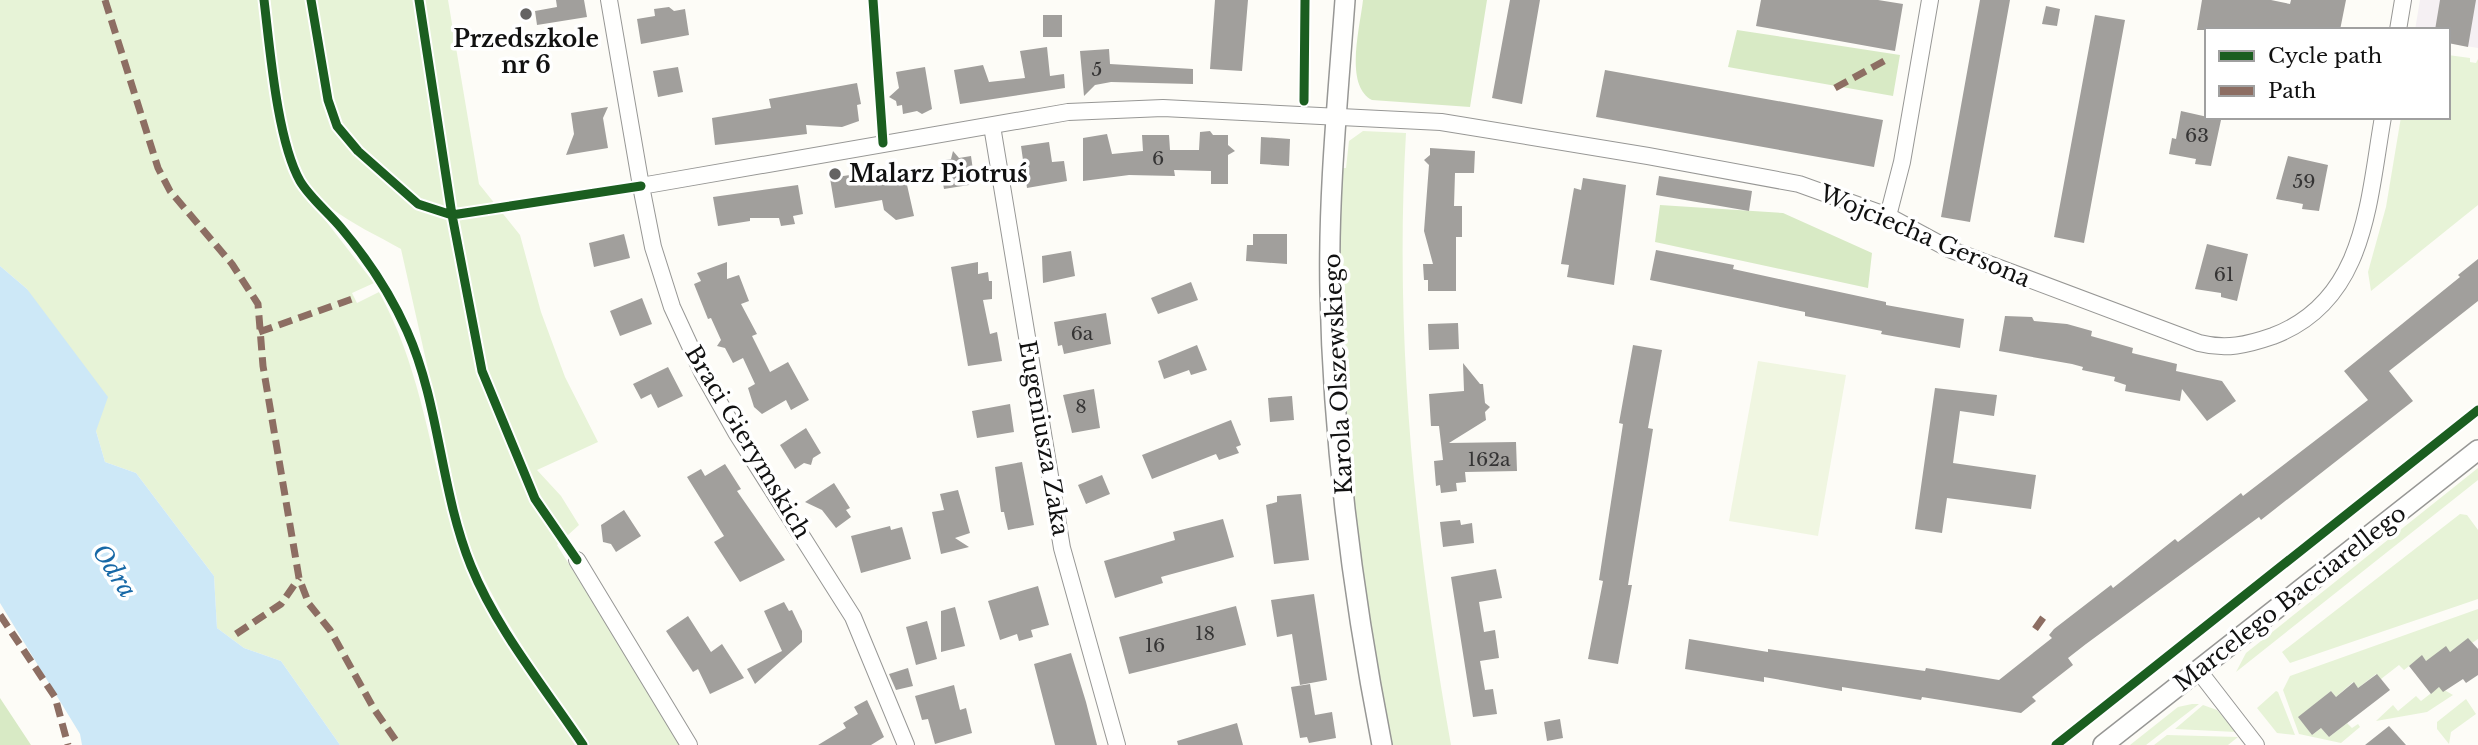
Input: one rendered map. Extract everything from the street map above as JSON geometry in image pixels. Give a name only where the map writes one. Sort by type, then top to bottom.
[{"type":"street","name":"Braci Gierymskich","points":[[609,0],[641,186],[664,283],[702,372],[853,618],[906,745]]},
{"type":"street","name":"Karola Olszewskiego","points":[[1345,0],[1331,201],[1330,292],[1337,423],[1359,606],[1382,745]]},
{"type":"street","points":[[1888,216],[1902,162],[1930,0]]},
{"type":"street","points":[[2398,28],[2403,0]]},
{"type":"street","name":"Wojciecha Gersona","points":[[641,186],[1068,113],[1163,108],[1336,115],[1470,125],[1799,184],[1888,216],[1949,249],[2199,343],[2237,347],[2296,325],[2340,286],[2349,267],[2368,201],[2383,119]]},
{"type":"street","name":"Eugeniusza Zaka","points":[[992,126],[1062,548],[1116,745]]},
{"type":"street","name":"Marcelego Bacciarellego","points":[[2103,745],[2478,450]]},
{"type":"street","points":[[577,561],[689,745]]},
{"type":"street","points":[[2198,670],[2256,745]]},
{"type":"shaded area","points":[[2420,0],[2478,0],[2478,48],[2450,43],[2450,28],[2415,28]]},
{"type":"green space","points":[[0,0],[259,0],[280,148],[291,176],[374,283],[352,293],[357,303],[379,292],[409,363],[447,508],[471,579],[506,642],[576,745],[340,745],[281,661],[244,648],[217,628],[214,576],[136,473],[105,462],[96,431],[27,289],[0,266]]},
{"type":"green space","points":[[270,0],[448,0],[479,184],[520,235],[541,312],[565,377],[598,442],[537,470],[561,496],[579,525],[557,545],[585,590],[591,593],[682,745],[589,745],[503,615],[464,530],[401,249],[331,208],[313,191],[300,168],[284,112]]},
{"type":"green space","points":[[1363,0],[1487,0],[1470,107],[1372,100],[1363,93],[1358,82],[1356,55]]},
{"type":"green space","points":[[1737,30],[1900,55],[1893,96],[1728,67]]},
{"type":"green space","points":[[2450,55],[2470,58],[2470,62],[2476,63],[2478,59],[2478,205],[2371,291],[2368,272],[2386,207],[2401,119],[2450,119]]},
{"type":"green space","points":[[1363,131],[1406,133],[1403,287],[1410,440],[1427,593],[1451,745],[1389,745],[1363,581],[1344,404],[1340,247],[1341,168],[1346,168],[1349,141]]},
{"type":"green space","points":[[1660,205],[1783,213],[1872,253],[1868,288],[1655,242]]},
{"type":"green space","points":[[1758,361],[1846,375],[1818,536],[1729,521]]},
{"type":"green space","points":[[2478,468],[2478,480],[2236,672],[2246,653]]},
{"type":"green space","points":[[2460,514],[2467,515],[2478,530],[2478,599],[2290,663],[2282,652]]},
{"type":"green space","points":[[2478,609],[2478,639],[2472,643],[2468,639],[2450,652],[2426,661],[2422,656],[2404,670],[2399,665],[2381,679],[2376,674],[2358,688],[2353,682],[2336,697],[2331,691],[2299,717],[2312,735],[2321,728],[2329,737],[2347,723],[2352,728],[2358,724],[2360,727],[2341,743],[2299,734],[2283,690],[2290,676]]},
{"type":"green space","points":[[2439,687],[2453,695],[2427,712],[2376,721],[2393,705],[2398,711],[2416,696],[2421,701]]},
{"type":"green space","points":[[2276,691],[2295,735],[2277,733],[2257,708]]},
{"type":"green space","points":[[0,698],[31,745],[0,745]]},
{"type":"green space","points":[[2466,699],[2476,714],[2451,732],[2449,744],[2437,729],[2437,722]]},
{"type":"green space","points":[[2199,704],[2146,745],[2130,745],[2178,707]]},
{"type":"green space","points":[[2203,705],[2217,710],[2236,732],[2175,729]]},
{"type":"green space","points":[[2167,735],[2238,737],[2228,745],[2154,745]]},
{"type":"water","name":"Odra","points":[[0,266],[27,289],[108,397],[96,431],[105,462],[136,473],[214,576],[217,628],[244,648],[281,661],[340,745],[82,745],[80,734],[0,603]]},
{"type":"building","points":[[556,0],[584,0],[587,17],[537,25],[535,11],[557,7]]},
{"type":"building","points":[[1215,0],[1248,0],[1242,71],[1210,69]]},
{"type":"building","points":[[1510,0],[1540,0],[1522,104],[1492,98]]},
{"type":"building","points":[[1761,0],[1878,0],[1903,4],[1895,51],[1756,26]]},
{"type":"building","points":[[1980,0],[2010,0],[1970,222],[1941,217]]},
{"type":"building","points":[[2202,0],[2271,0],[2290,4],[2291,0],[2346,0],[2340,28],[2197,30]]},
{"type":"building","points":[[2440,0],[2476,0],[2468,47],[2450,43],[2450,28],[2435,28]]},
{"type":"building","points":[[2046,6],[2060,9],[2057,26],[2042,24]]},
{"type":"building","points":[[669,7],[674,11],[685,9],[689,35],[641,44],[637,19],[655,16],[654,9]]},
{"type":"building","points":[[1043,15],[1062,15],[1062,37],[1043,37]]},
{"type":"building","points":[[2095,15],[2125,20],[2084,243],[2054,237]]},
{"type":"building","points":[[1047,47],[1050,76],[1064,74],[1065,88],[960,104],[954,70],[983,65],[989,82],[1025,78],[1020,51]]},
{"type":"building","points":[[1109,49],[1110,64],[1193,69],[1193,84],[1111,82],[1095,85],[1084,96],[1080,51]]},
{"type":"building","points":[[678,67],[683,92],[658,97],[653,71]]},
{"type":"building","points":[[925,67],[932,109],[922,114],[917,111],[903,114],[902,105],[897,106],[896,101],[889,97],[899,88],[896,72]]},
{"type":"building","points":[[1605,70],[1883,120],[1874,167],[1596,117]]},
{"type":"building","points":[[857,83],[861,104],[857,105],[859,121],[842,127],[806,125],[807,134],[715,145],[712,118],[771,108],[769,99]]},
{"type":"building","points":[[608,107],[603,118],[608,148],[566,155],[574,134],[571,113]]},
{"type":"building","points":[[2181,111],[2205,116],[2205,119],[2221,120],[2211,166],[2195,164],[2196,159],[2169,154],[2172,138],[2176,139]]},
{"type":"building","points":[[1210,131],[1213,135],[1228,135],[1228,145],[1235,151],[1228,155],[1228,184],[1211,184],[1211,171],[1174,170],[1175,176],[1129,175],[1083,181],[1083,138],[1107,134],[1112,154],[1143,151],[1142,135],[1169,135],[1170,150],[1199,150],[1200,132]]},
{"type":"building","points":[[1261,137],[1290,139],[1289,166],[1260,164]]},
{"type":"building","points":[[1049,142],[1052,162],[1064,161],[1067,181],[1027,188],[1021,146]]},
{"type":"building","points":[[1430,148],[1475,151],[1474,173],[1455,173],[1454,206],[1462,206],[1462,237],[1456,237],[1456,291],[1428,291],[1428,280],[1424,280],[1423,264],[1433,264],[1424,231],[1429,165],[1424,160],[1430,155]]},
{"type":"building","points":[[953,151],[959,158],[971,156],[975,184],[944,189],[939,161],[951,159]]},
{"type":"building","points":[[2288,156],[2328,165],[2319,211],[2302,209],[2303,204],[2276,199]]},
{"type":"building","points":[[903,167],[914,216],[896,220],[884,210],[882,200],[835,208],[830,178]]},
{"type":"building","points":[[1659,176],[1752,191],[1749,211],[1656,195]]},
{"type":"building","points":[[1583,178],[1626,185],[1614,285],[1567,277],[1569,265],[1561,264],[1574,188],[1581,190]]},
{"type":"building","points":[[798,185],[803,214],[793,216],[795,224],[781,226],[779,218],[750,218],[750,221],[718,226],[713,197]]},
{"type":"building","points":[[624,234],[630,258],[594,267],[589,243]]},
{"type":"building","points":[[1253,234],[1287,234],[1287,264],[1246,261],[1247,245],[1253,245]]},
{"type":"building","points":[[2207,244],[2248,254],[2237,301],[2221,297],[2221,293],[2195,289]]},
{"type":"building","points":[[1656,250],[1734,265],[1733,269],[1886,302],[1886,305],[1964,319],[1960,348],[1881,334],[1882,331],[1805,316],[1805,312],[1650,280]]},
{"type":"building","points":[[1071,251],[1075,276],[1043,283],[1042,256]]},
{"type":"building","points":[[2478,259],[2478,301],[2389,371],[2413,401],[2261,520],[2259,517],[2068,658],[2073,665],[2032,697],[2036,701],[2021,713],[1922,697],[1921,700],[1842,687],[1842,691],[1764,677],[1764,682],[1685,669],[1689,639],[1768,652],[1768,649],[1925,671],[1926,668],[1999,680],[2052,638],[2049,635],[2054,629],[2111,585],[2113,588],[2175,539],[2178,542],[2241,493],[2243,496],[2368,400],[2344,371],[2460,277],[2458,275]]},
{"type":"building","points":[[727,262],[727,279],[739,275],[749,301],[741,304],[757,334],[752,336],[770,372],[788,362],[809,400],[791,410],[786,400],[762,414],[754,407],[748,388],[755,384],[743,358],[733,363],[725,348],[717,346],[721,340],[711,318],[708,319],[694,284],[701,281],[697,273]]},
{"type":"building","points":[[978,262],[978,274],[988,272],[989,281],[992,281],[992,299],[983,300],[990,334],[997,332],[1002,361],[968,366],[951,267]]},
{"type":"building","points":[[1191,282],[1198,300],[1158,314],[1151,298]]},
{"type":"building","points":[[642,298],[652,324],[620,336],[610,311]]},
{"type":"building","points":[[1106,313],[1111,344],[1064,354],[1062,345],[1058,346],[1054,322]]},
{"type":"building","points":[[2005,316],[2032,317],[2034,321],[2067,324],[2092,331],[2091,336],[2133,348],[2132,353],[2177,364],[2176,371],[2222,381],[2236,401],[2207,421],[2182,389],[2180,401],[2125,391],[2126,385],[2114,381],[2115,377],[2082,370],[2083,367],[2072,364],[1999,351]]},
{"type":"building","points":[[1458,323],[1459,349],[1429,350],[1428,324]]},
{"type":"building","points":[[1197,345],[1207,370],[1191,375],[1189,370],[1164,379],[1158,361]]},
{"type":"building","points":[[1633,345],[1662,350],[1648,428],[1653,429],[1628,585],[1632,585],[1618,664],[1588,659],[1603,581],[1599,580],[1623,424],[1619,423]]},
{"type":"building","points":[[1463,363],[1480,384],[1483,384],[1485,403],[1490,407],[1485,412],[1486,420],[1449,443],[1516,442],[1517,471],[1465,472],[1466,482],[1456,483],[1457,491],[1441,493],[1440,485],[1436,486],[1434,461],[1443,460],[1439,426],[1431,426],[1429,394],[1464,391]]},
{"type":"building","points":[[668,367],[683,396],[658,408],[651,394],[641,399],[633,384]]},
{"type":"building","points":[[1935,388],[1997,395],[1994,416],[1960,411],[1953,463],[2036,475],[2031,509],[1947,498],[1942,533],[1915,529]]},
{"type":"building","points":[[1094,389],[1100,428],[1072,433],[1063,395]]},
{"type":"building","points":[[1292,396],[1294,420],[1270,422],[1268,398]]},
{"type":"building","points":[[1010,404],[1014,432],[977,438],[972,411]]},
{"type":"building","points":[[1231,420],[1241,445],[1236,447],[1239,453],[1219,460],[1216,454],[1152,479],[1142,455]]},
{"type":"building","points":[[806,428],[821,453],[813,458],[811,465],[804,463],[795,469],[780,445]]},
{"type":"building","points":[[1022,462],[1034,525],[1008,530],[1004,512],[1001,512],[995,467]]},
{"type":"building","points":[[725,464],[741,489],[737,491],[785,560],[740,582],[714,542],[724,536],[687,477],[701,469],[705,476]]},
{"type":"building","points":[[1102,475],[1110,494],[1086,504],[1078,485]]},
{"type":"building","points":[[834,483],[850,508],[846,510],[851,517],[836,528],[822,510],[805,502]]},
{"type":"building","points":[[958,490],[970,533],[955,538],[969,547],[941,554],[932,512],[944,510],[940,494]]},
{"type":"building","points":[[1301,494],[1309,560],[1274,564],[1266,505],[1277,502],[1277,496]]},
{"type":"building","points":[[624,510],[641,536],[616,552],[611,544],[603,542],[601,525]]},
{"type":"building","points":[[1223,519],[1234,557],[1161,577],[1163,583],[1115,598],[1104,561],[1175,540],[1173,532]]},
{"type":"building","points":[[1460,520],[1461,525],[1472,523],[1474,543],[1443,547],[1440,522]]},
{"type":"building","points":[[890,526],[891,530],[902,527],[911,559],[861,573],[851,536]]},
{"type":"building","points":[[1496,569],[1502,598],[1479,602],[1484,632],[1495,630],[1499,658],[1480,661],[1485,690],[1493,689],[1497,714],[1473,717],[1451,577]]},
{"type":"building","points":[[1038,586],[1049,625],[1031,630],[1033,637],[1019,641],[1017,634],[1000,640],[988,601]]},
{"type":"building","points":[[1314,594],[1327,680],[1300,685],[1292,634],[1277,637],[1271,600]]},
{"type":"building","points":[[784,602],[789,611],[792,610],[802,631],[802,642],[755,684],[747,669],[782,651],[764,611]]},
{"type":"building","points":[[1236,606],[1246,645],[1129,674],[1119,637]]},
{"type":"building","points":[[955,607],[965,646],[941,652],[941,611]]},
{"type":"building","points":[[688,616],[711,652],[722,644],[744,678],[710,694],[698,669],[693,672],[666,631]]},
{"type":"building","points":[[927,621],[937,659],[916,665],[906,627]]},
{"type":"building","points":[[2468,638],[2478,649],[2478,675],[2466,683],[2463,679],[2443,692],[2439,687],[2431,694],[2409,666],[2422,655],[2426,661],[2446,646],[2450,652]]},
{"type":"building","points":[[1071,653],[1097,745],[1055,745],[1034,664]]},
{"type":"building","points":[[908,668],[913,686],[896,690],[889,674]]},
{"type":"building","points":[[2377,674],[2390,690],[2329,737],[2321,728],[2312,735],[2298,717],[2331,691],[2336,697],[2354,682],[2358,688]]},
{"type":"building","points":[[1310,684],[1315,715],[1332,712],[1336,738],[1309,743],[1307,737],[1300,738],[1291,687]]},
{"type":"building","points":[[954,685],[960,710],[966,708],[972,733],[935,744],[928,719],[922,720],[915,696]]},
{"type":"building","points":[[867,700],[884,737],[871,745],[818,745],[846,728],[843,723],[858,714],[854,707]]},
{"type":"building","points":[[1560,719],[1563,738],[1547,741],[1544,722]]},
{"type":"building","points":[[1237,723],[1243,745],[1178,745],[1177,741]]},
{"type":"building","points":[[2389,726],[2406,745],[2365,745]]},
{"type":"marked path","points":[[105,0],[158,168],[170,191],[232,264],[258,304],[263,366],[299,578],[309,604],[330,630],[374,709],[399,745]]},
{"type":"marked path","points":[[1835,88],[1886,60]]},
{"type":"marked path","points":[[259,332],[355,298]]},
{"type":"marked path","points":[[236,634],[281,604],[299,578]]},
{"type":"marked path","points":[[0,615],[55,697],[68,745]]},
{"type":"marked path","points":[[2035,629],[2045,615]]},
{"type":"cycle path","points":[[264,0],[280,119],[292,163],[304,187],[370,265],[400,317],[427,388],[453,508],[471,566],[508,636],[583,745]]},
{"type":"cycle path","points":[[311,0],[328,100],[337,126],[358,151],[418,204],[452,215],[641,186]]},
{"type":"cycle path","points":[[419,0],[452,215],[482,371],[535,499],[577,560]]},
{"type":"cycle path","points":[[873,0],[883,143]]},
{"type":"cycle path","points":[[1304,101],[1305,0]]},
{"type":"cycle path","points":[[2056,745],[2478,410]]},
{"type":"place","name":"Przedszkole nr 6","points":[[526,14]]},
{"type":"place","name":"Malarz Piotruś","points":[[835,174]]}]
